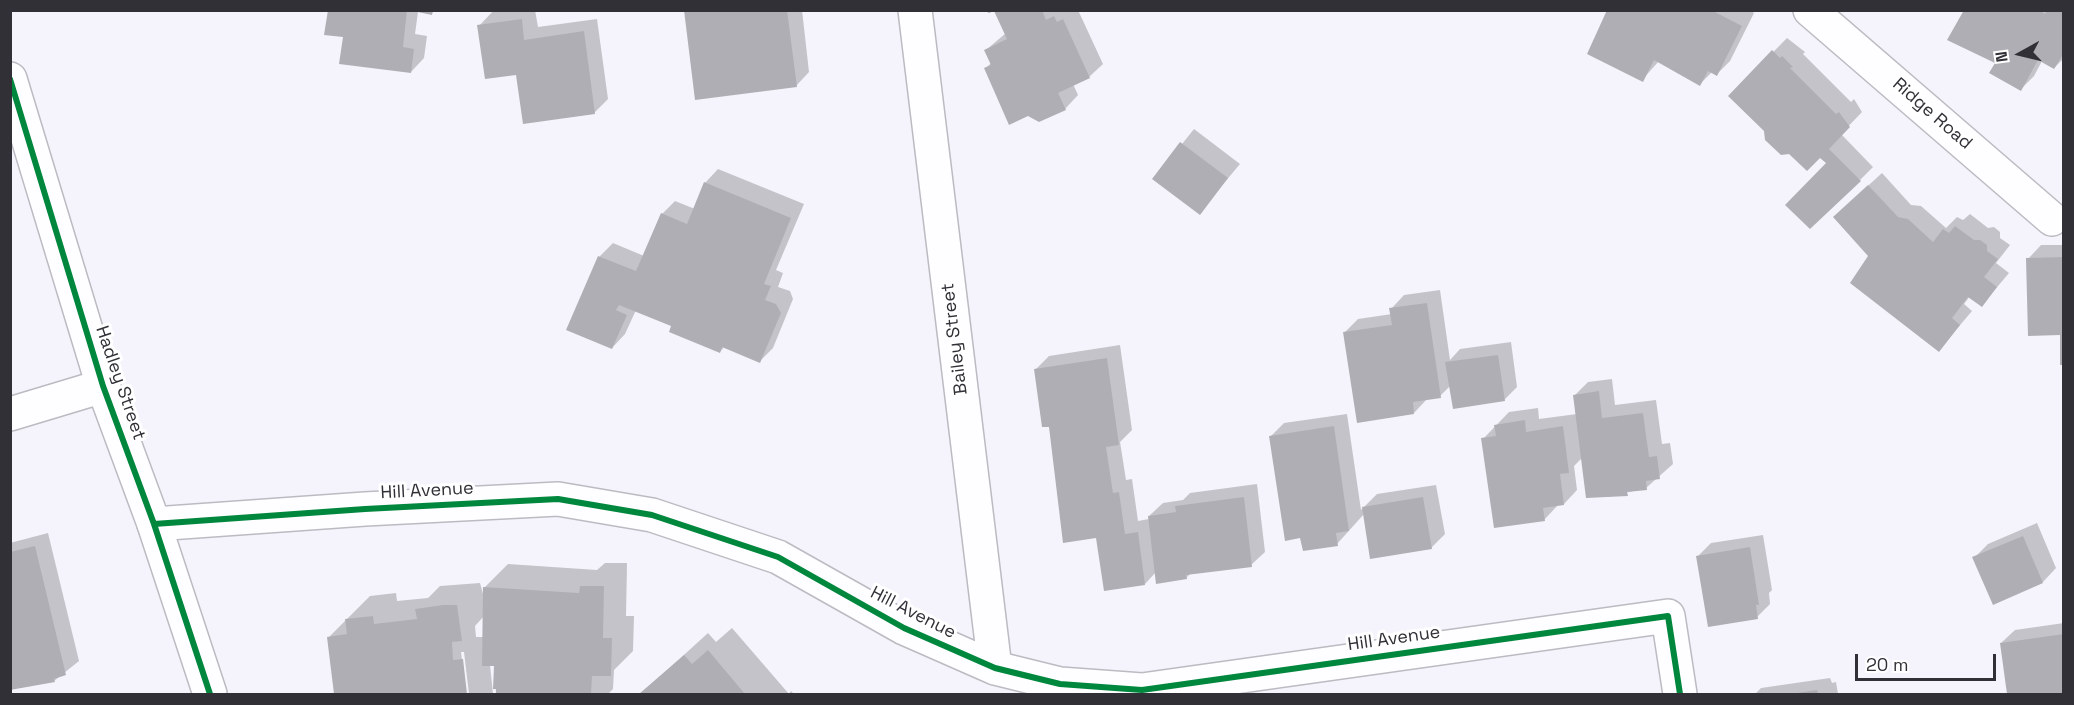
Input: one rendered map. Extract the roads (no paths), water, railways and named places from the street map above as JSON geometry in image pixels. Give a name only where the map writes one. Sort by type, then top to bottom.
[{"type":"street","name":"Bailey Street","points":[[915,10],[996,668]]},
{"type":"street","name":"Ridge Road","points":[[1810,10],[2052,219]]},
{"type":"street","name":"Hadley Street","points":[[10,79],[103,386],[154,524],[210,694]]},
{"type":"street","points":[[10,414],[103,386]]},
{"type":"street","name":"Hill Avenue","points":[[154,524],[365,509],[558,500],[652,515],[778,557],[904,628],[996,668],[1060,684],[1142,690],[1668,616],[1680,694]]}]
